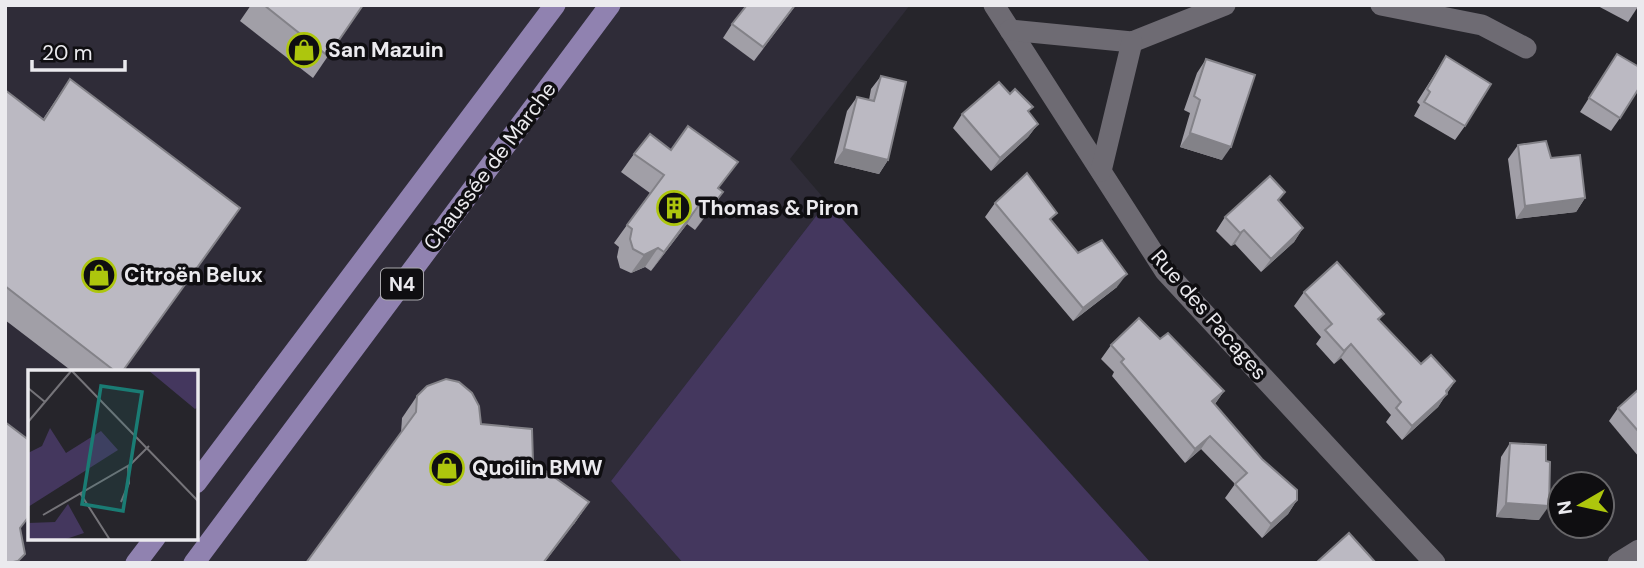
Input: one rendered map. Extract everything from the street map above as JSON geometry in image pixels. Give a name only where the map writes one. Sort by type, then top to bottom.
[{"type":"main road","name":"N4","points":[[198,480],[555,5]]},
{"type":"main road","name":"Chaussée de Marche","points":[[194,563],[610,5]]},
{"type":"main road","points":[[136,563],[153,540]]},
{"type":"street","name":"Rue des Pacages","points":[[994,5],[1165,271],[1435,563]]},
{"type":"street","points":[[1010,30],[1132,42],[1225,5]]},
{"type":"street","points":[[1381,5],[1482,25],[1526,48]]},
{"type":"street","points":[[1101,171],[1132,42]]},
{"type":"street","points":[[1618,563],[1639,550]]},
{"type":"shaded area","points":[[5,5],[910,5],[790,159],[827,202],[611,481],[683,563],[5,563]]},
{"type":"shaded area","points":[[827,202],[1151,563],[683,563],[611,481]]},
{"type":"building","points":[[264,5],[363,5],[328,56]]},
{"type":"building","points":[[747,5],[795,5],[763,47],[732,24]]},
{"type":"building","points":[[1617,54],[1639,67],[1639,88],[1620,118],[1589,98]]},
{"type":"building","points":[[1446,56],[1491,84],[1465,126],[1424,102],[1430,92],[1427,89]]},
{"type":"building","points":[[1206,59],[1255,75],[1231,147],[1190,133],[1200,100],[1194,96]]},
{"type":"building","points":[[881,76],[906,82],[888,160],[844,149],[857,97],[874,101]]},
{"type":"building","name":"Citroën Belux","points":[[70,79],[240,208],[123,370],[113,370],[5,286],[5,90],[44,120]]},
{"type":"building","points":[[999,82],[1010,94],[1015,89],[1033,107],[1028,111],[1038,124],[1000,158],[962,114]]},
{"type":"building","name":"Thomas & Piron","points":[[688,126],[738,162],[718,188],[723,192],[708,211],[699,205],[664,252],[658,248],[644,255],[633,249],[630,239],[632,229],[627,225],[664,175],[634,154],[650,134],[671,150]]},
{"type":"building","points":[[1546,141],[1551,158],[1580,155],[1585,198],[1525,206],[1518,145]]},
{"type":"building","points":[[1027,173],[1057,213],[1050,219],[1078,253],[1102,240],[1127,274],[1083,308],[995,203]]},
{"type":"building","points":[[1270,176],[1285,192],[1278,200],[1303,228],[1271,259],[1244,230],[1240,233],[1225,217]]},
{"type":"building","points":[[1337,262],[1384,314],[1378,319],[1421,364],[1431,355],[1455,381],[1446,391],[1447,394],[1412,426],[1396,408],[1401,402],[1351,344],[1344,351],[1325,330],[1332,324],[1304,292]]},
{"type":"building","points":[[1139,318],[1160,339],[1168,333],[1224,391],[1212,401],[1262,459],[1297,490],[1297,500],[1271,524],[1235,484],[1247,473],[1210,436],[1195,449],[1121,362],[1124,359],[1111,345]]},
{"type":"building","name":"Quoilin BMW","points":[[446,379],[459,382],[472,393],[479,406],[481,424],[532,429],[533,462],[589,502],[543,563],[306,563],[416,412],[417,396],[427,386]]},
{"type":"building","points":[[1639,389],[1639,432],[1618,408]]},
{"type":"building","points":[[5,422],[28,439],[28,518],[20,528],[25,554],[18,561],[5,563]]},
{"type":"building","points":[[1510,443],[1546,445],[1546,461],[1550,462],[1550,470],[1546,470],[1546,506],[1506,503]]},
{"type":"building","points":[[1349,533],[1376,563],[1316,563]]},
{"type":"place","name":"San Mazuin","points":[[304,50]]},
{"type":"place","name":"Thomas & Piron","points":[[674,208]]},
{"type":"place","name":"Citroën Belux","points":[[99,275]]},
{"type":"place","name":"Quoilin BMW","points":[[447,468]]}]
